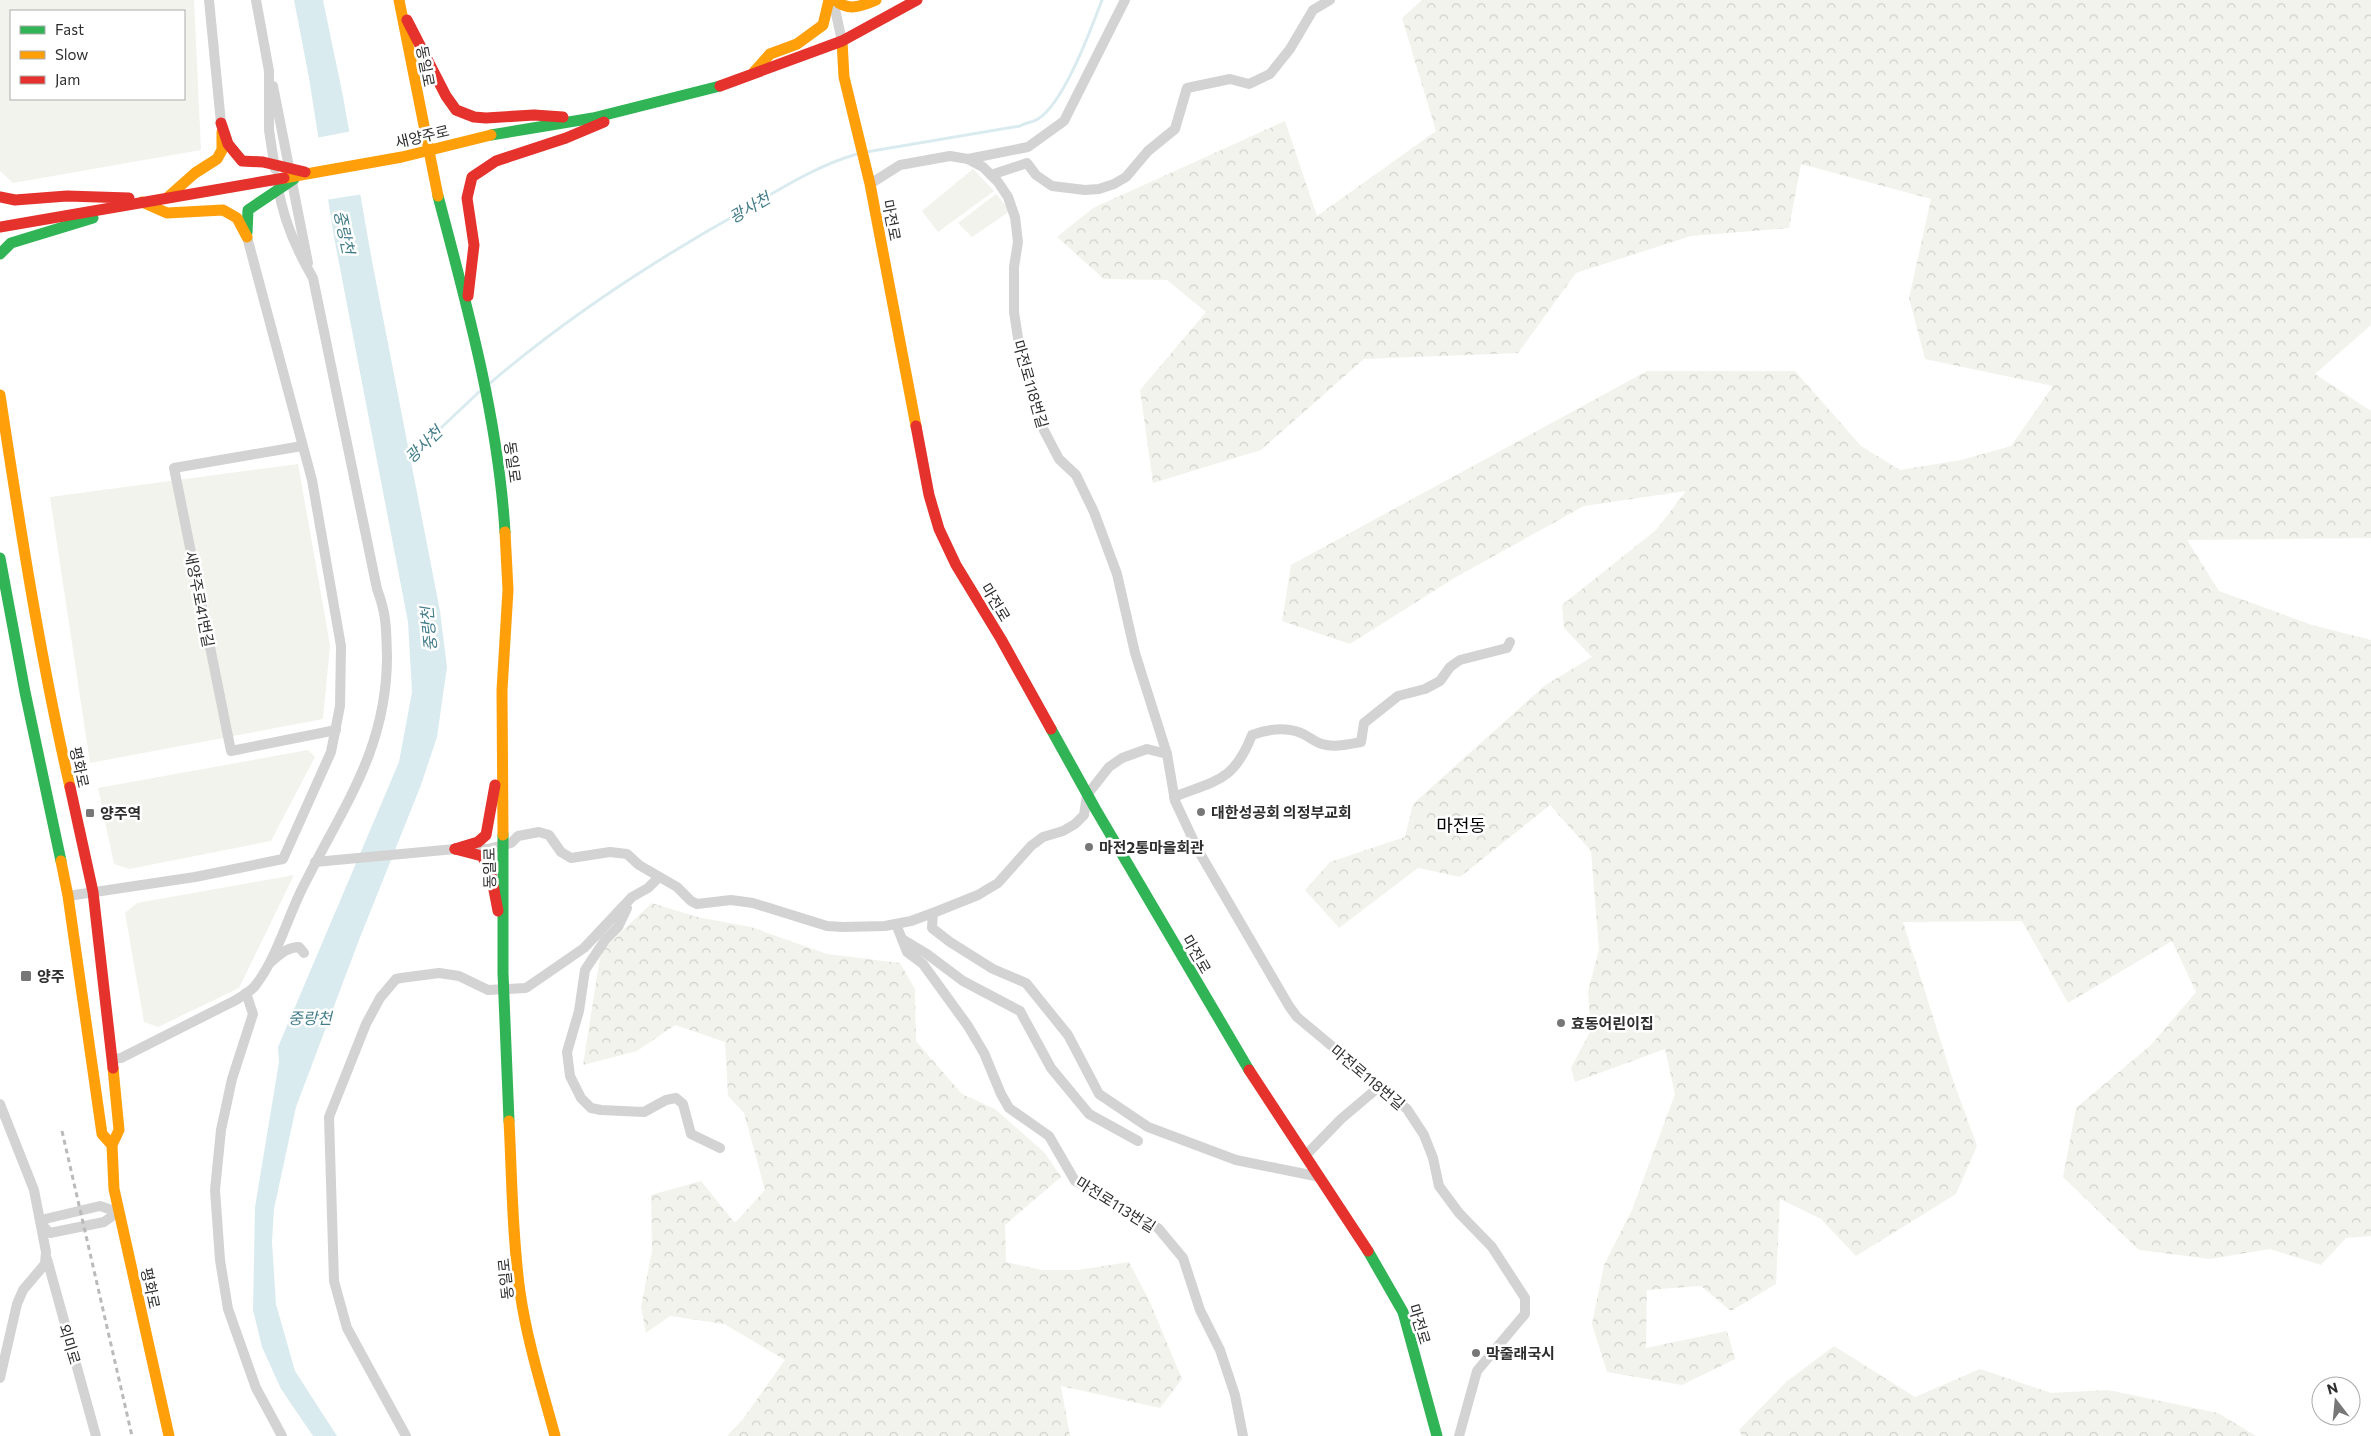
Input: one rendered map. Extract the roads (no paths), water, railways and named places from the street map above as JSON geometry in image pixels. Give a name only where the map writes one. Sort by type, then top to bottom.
[{"type":"street","points":[[0,197],[21,201],[57,196],[164,198],[196,172],[214,164],[220,157],[223,143],[210,0]]},
{"type":"street","points":[[256,0],[310,273]]},
{"type":"street","name":"동일로","points":[[399,0],[434,179],[467,305],[492,424],[502,490],[508,590],[502,690],[504,990],[514,1226],[520,1290],[530,1347],[554,1436]]},
{"type":"street","points":[[754,73],[770,54],[797,44],[816,31],[823,24],[832,0],[844,7],[853,9],[876,0]]},
{"type":"street","name":"마전로","points":[[832,0],[842,41],[847,93],[869,179],[926,476],[939,528],[956,565],[1001,639],[1087,795],[1235,1050],[1306,1154],[1386,1280],[1403,1312],[1437,1436]]},
{"type":"street","name":"새양주로","points":[[0,227],[267,182],[402,156],[475,138],[632,109],[712,89],[842,41],[917,0]]},
{"type":"street","points":[[968,159],[1028,147],[1064,121],[1124,0]]},
{"type":"street","points":[[991,175],[1027,163],[1036,176],[1052,186],[1085,190],[1099,189],[1114,184],[1126,177],[1148,151],[1175,129],[1187,88],[1230,79],[1249,84],[1270,74],[1280,62],[1313,10],[1330,0]]},
{"type":"street","points":[[402,13],[432,66],[448,104],[459,112],[485,118],[516,115],[562,116],[572,121]]},
{"type":"street","points":[[408,53],[416,144],[402,156],[422,165],[434,211],[454,256]]},
{"type":"street","points":[[112,1059],[121,1058],[254,988],[268,964],[315,862],[356,788],[377,736],[387,684],[386,616],[377,589],[313,278],[300,256],[282,213],[269,130],[269,71]]},
{"type":"street","points":[[467,305],[474,245],[466,198],[472,177],[496,161],[566,138],[632,109]]},
{"type":"street","points":[[221,123],[228,144],[242,161],[263,162],[304,174]]},
{"type":"street","name":"마전로118번길","points":[[869,179],[900,165],[950,156],[968,159],[983,167],[1008,198],[1015,217],[1018,242],[1014,266],[1014,312],[1018,338],[1031,380],[1038,419],[1059,458],[1076,474],[1094,512],[1117,574],[1135,654],[1166,754],[1174,797],[1198,850],[1297,1017],[1407,1109],[1424,1135],[1433,1158],[1439,1186],[1459,1213],[1492,1247],[1525,1298],[1525,1314],[1477,1371],[1466,1404],[1459,1436]]},
{"type":"street","points":[[247,237],[248,210],[304,174]]},
{"type":"street","points":[[0,254],[11,243],[39,236],[140,202],[168,213],[223,210],[236,218],[247,237],[312,480],[341,646],[342,683],[331,752],[320,781],[283,858],[194,877],[68,896]]},
{"type":"street","name":"평화로","points":[[0,394],[26,566],[50,700],[93,892],[119,1130],[112,1144],[114,1189],[169,1436]]},
{"type":"street","name":"새양주로41번길","points":[[302,446],[174,468],[231,751],[336,730]]},
{"type":"street","name":"평화로","points":[[0,558],[25,692],[68,896],[102,1134],[112,1144]]},
{"type":"street","points":[[1174,797],[1231,772],[1240,762],[1252,735],[1261,732],[1279,729],[1290,730],[1322,744],[1333,746],[1361,742],[1364,723],[1392,700],[1398,696],[1432,686],[1440,681],[1450,668],[1460,660],[1507,648],[1510,642]]},
{"type":"street","points":[[315,862],[455,849],[488,849],[511,844],[518,836],[539,832],[549,835],[562,852],[571,858],[610,852],[627,854],[639,865],[677,887],[690,902],[698,904],[731,900],[739,901],[780,911],[827,926],[843,928],[896,924],[932,913],[978,895],[998,883],[1031,846],[1043,837],[1063,831],[1084,815],[1087,795],[1109,767],[1122,758],[1147,749],[1166,754]]},
{"type":"street","points":[[455,849],[484,839],[489,833],[488,822],[502,750]]},
{"type":"street","points":[[455,849],[482,856],[490,869],[504,935]]},
{"type":"street","points":[[406,1436],[347,1328],[334,1281],[329,1117],[366,1024],[380,998],[396,980],[439,973],[459,976],[488,990],[526,988],[584,948],[632,897],[648,888],[659,876]]},
{"type":"street","points":[[632,897],[618,927],[605,940],[585,970],[579,1011],[567,1052],[570,1076],[582,1098],[591,1108],[644,1112],[666,1100],[676,1098],[683,1104],[691,1134],[720,1148]]},
{"type":"street","points":[[932,913],[932,928],[950,942],[993,969],[1026,983],[1068,1035],[1099,1094],[1148,1127],[1236,1160],[1320,1177]]},
{"type":"street","name":"마전로113번길","points":[[896,924],[907,952],[923,964],[968,1026],[984,1053],[1009,1108],[1048,1136],[1075,1181],[1158,1228],[1182,1258],[1200,1310],[1220,1350],[1235,1394],[1244,1436]]},
{"type":"street","points":[[902,939],[927,954],[963,981],[1020,1011],[1051,1068],[1089,1114],[1138,1141]]},
{"type":"street","points":[[268,964],[293,947],[299,947],[304,953]]},
{"type":"street","points":[[246,993],[253,1014],[232,1078],[221,1130],[214,1190],[219,1251],[228,1309],[256,1388],[282,1436]]},
{"type":"street","points":[[1306,1154],[1341,1119],[1380,1086]]},
{"type":"street","name":"외미로","points":[[0,1104],[34,1190],[46,1252],[96,1436]]},
{"type":"street","points":[[100,1206],[118,1212],[104,1222],[50,1233],[42,1225],[45,1219],[100,1206]]},
{"type":"street","points":[[0,1378],[22,1290],[45,1264],[46,1252]]},
{"type":"water","name":"중랑천","points":[[294,0],[323,0],[343,96],[372,261],[440,611],[447,667],[437,737],[421,785],[359,940],[296,1107],[274,1209],[272,1242],[276,1304],[295,1371],[337,1436],[313,1436],[281,1389],[262,1347],[253,1310],[255,1207],[279,1062],[278,1047],[399,762],[412,692],[408,622],[334,237],[309,78]]},
{"type":"waterway","name":"광사천","points":[[866,152],[1020,126],[1038,119],[1048,110],[1067,82],[1084,46],[1102,0]]},
{"type":"waterway","name":"광사천","points":[[489,384],[548,336],[641,272],[796,180],[826,165],[857,154]]},
{"type":"waterway","name":"광사천","points":[[408,459],[480,391]]},
{"type":"railway","points":[[62,1131],[132,1436]]},
{"type":"place","name":"대한성공회 의정부교회","points":[[1201,812]]},
{"type":"place","name":"양주역","points":[[90,813]]},
{"type":"place","name":"마전2통마을회관","points":[[1089,847]]},
{"type":"place","name":"양주","points":[[26,976]]},
{"type":"place","name":"효동어린이집","points":[[1561,1023]]},
{"type":"place","name":"막줄래국시","points":[[1476,1353]]},
{"type":"district","name":"마전동","points":[[1461,825]]}]
